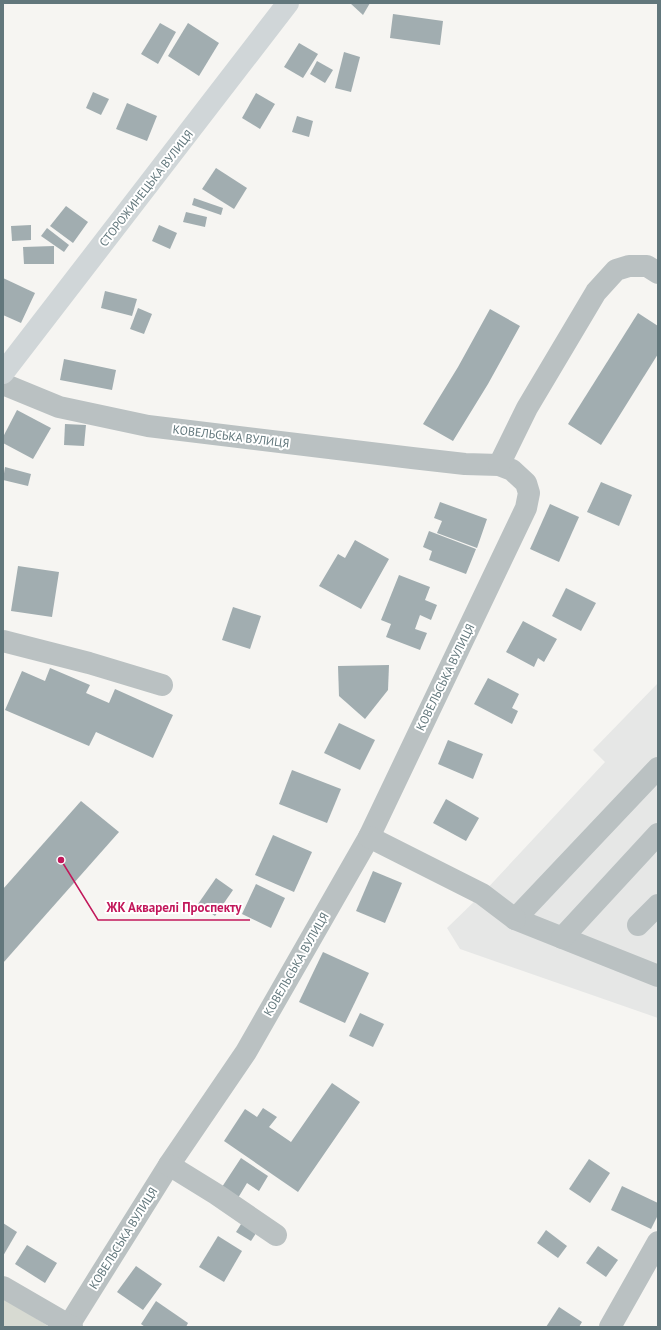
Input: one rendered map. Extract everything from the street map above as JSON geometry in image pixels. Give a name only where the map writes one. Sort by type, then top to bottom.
[{"type":"main road","name":"СТОРОЖИНЕЦЬКА ВУЛИЦЯ","points":[[3,373],[288,3]]},
{"type":"street","points":[[499,465],[527,408],[596,292],[616,270],[629,266],[647,266],[658,273]]},
{"type":"street","name":"КОВЕЛЬСЬКА ВУЛИЦЯ","points":[[3,384],[60,407],[148,426],[442,461],[499,465],[512,470],[526,483],[529,493],[526,508],[369,837],[246,1052],[169,1164],[70,1326],[3,1287]]},
{"type":"street","points":[[3,641],[89,663],[162,685]]},
{"type":"street","points":[[515,919],[658,768]]},
{"type":"street","points":[[562,938],[658,834]]},
{"type":"street","points":[[369,837],[482,894],[515,919],[658,976]]},
{"type":"street","points":[[638,925],[658,905]]},
{"type":"street","points":[[169,1164],[276,1235]]},
{"type":"street","points":[[610,1327],[658,1242]]},
{"type":"shaded area","points":[[658,683],[658,1018],[460,949],[447,928],[482,894],[605,762],[593,750]]},
{"type":"shaded area","points":[[3,1298],[45,1324],[49,1327],[3,1327]]},
{"type":"building","points":[[350,3],[370,3],[363,15]]},
{"type":"building","points":[[393,14],[443,21],[440,45],[390,38]]},
{"type":"building","points":[[160,23],[176,32],[158,64],[141,54]]},
{"type":"building","points":[[188,23],[219,43],[199,76],[168,56]]},
{"type":"building","points":[[299,43],[318,54],[303,78],[284,67]]},
{"type":"building","points":[[344,52],[360,57],[351,92],[335,88]]},
{"type":"building","points":[[317,61],[333,70],[325,83],[310,74]]},
{"type":"building","points":[[93,92],[109,99],[101,115],[86,108]]},
{"type":"building","points":[[256,93],[275,104],[260,129],[242,118]]},
{"type":"building","points":[[127,103],[157,116],[147,141],[116,129]]},
{"type":"building","points":[[297,116],[313,121],[309,137],[292,132]]},
{"type":"building","points":[[216,168],[247,188],[234,209],[202,189]]},
{"type":"building","points":[[194,198],[223,208],[221,215],[192,205]]},
{"type":"building","points":[[66,206],[88,222],[73,243],[50,226]]},
{"type":"building","points":[[186,212],[207,217],[205,227],[183,222]]},
{"type":"building","points":[[31,225],[31,240],[12,241],[11,226]]},
{"type":"building","points":[[159,225],[177,233],[170,249],[152,241]]},
{"type":"building","points":[[47,228],[69,245],[64,252],[41,236]]},
{"type":"building","points":[[54,246],[54,264],[24,264],[23,247]]},
{"type":"building","points":[[3,278],[35,293],[21,323],[3,315]]},
{"type":"building","points":[[105,291],[137,299],[132,316],[101,308]]},
{"type":"building","points":[[138,308],[152,314],[144,334],[130,329]]},
{"type":"building","points":[[490,309],[520,326],[488,384],[453,441],[423,424],[458,367]]},
{"type":"building","points":[[638,313],[658,326],[658,354],[601,445],[568,424]]},
{"type":"building","points":[[64,359],[116,370],[112,390],[60,380]]},
{"type":"building","points":[[17,410],[51,428],[33,459],[3,443],[3,437]]},
{"type":"building","points":[[65,424],[86,425],[84,446],[64,445]]},
{"type":"building","points":[[5,467],[31,474],[28,486],[3,480]]},
{"type":"building","points":[[601,482],[632,495],[619,526],[587,512]]},
{"type":"building","points":[[440,502],[487,519],[477,548],[437,533],[442,521],[434,518]]},
{"type":"building","points":[[550,504],[579,517],[559,562],[530,549]]},
{"type":"building","points":[[429,531],[476,549],[466,574],[429,560],[432,551],[423,547]]},
{"type":"building","points":[[355,540],[389,559],[361,609],[319,586],[338,554],[345,558]]},
{"type":"building","points":[[18,566],[59,572],[52,617],[11,611]]},
{"type":"building","points":[[399,575],[430,587],[425,600],[437,605],[431,620],[420,615],[415,629],[427,633],[420,650],[386,637],[391,624],[381,620]]},
{"type":"building","points":[[566,588],[596,603],[581,631],[552,616]]},
{"type":"building","points":[[233,607],[261,616],[250,649],[222,640]]},
{"type":"building","points":[[523,621],[557,639],[544,662],[538,658],[534,667],[506,652]]},
{"type":"building","points":[[389,665],[388,690],[365,719],[339,696],[338,666]]},
{"type":"building","points":[[50,668],[90,685],[86,693],[109,703],[115,689],[173,715],[153,758],[96,732],[89,746],[5,710],[22,671],[45,681]]},
{"type":"building","points":[[488,678],[519,694],[512,708],[518,711],[512,724],[474,704]]},
{"type":"building","points":[[339,723],[375,740],[360,770],[324,753]]},
{"type":"building","points":[[448,740],[483,754],[473,779],[438,764]]},
{"type":"building","points":[[292,770],[341,789],[327,823],[279,804]]},
{"type":"building","points":[[446,799],[479,818],[466,841],[433,823]]},
{"type":"building","points":[[81,801],[119,832],[3,963],[3,889]]},
{"type":"building","points":[[273,835],[312,852],[294,892],[255,875]]},
{"type":"building","points":[[373,871],[402,883],[385,923],[356,911]]},
{"type":"building","points":[[216,878],[233,890],[215,916],[198,904]]},
{"type":"building","points":[[256,884],[285,898],[271,928],[242,914]]},
{"type":"building","points":[[323,952],[369,973],[345,1023],[299,1002]]},
{"type":"building","points":[[360,1013],[384,1024],[373,1047],[349,1036]]},
{"type":"building","points":[[332,1083],[360,1102],[298,1192],[224,1141],[245,1109],[257,1117],[263,1108],[277,1117],[269,1127],[291,1142]]},
{"type":"building","points":[[241,1158],[268,1176],[259,1191],[247,1183],[238,1198],[222,1187]]},
{"type":"building","points":[[589,1159],[610,1173],[590,1203],[569,1189]]},
{"type":"building","points":[[622,1186],[658,1203],[658,1215],[651,1229],[611,1210]]},
{"type":"building","points":[[243,1221],[258,1230],[251,1241],[236,1232]]},
{"type":"building","points":[[3,1223],[17,1232],[3,1256]]},
{"type":"building","points":[[546,1230],[567,1246],[558,1258],[537,1243]]},
{"type":"building","points":[[218,1236],[242,1251],[224,1282],[199,1267]]},
{"type":"building","points":[[27,1245],[57,1263],[45,1283],[15,1264]]},
{"type":"building","points":[[598,1246],[618,1260],[606,1277],[586,1263]]},
{"type":"building","points":[[136,1266],[162,1284],[143,1310],[117,1292]]},
{"type":"building","points":[[156,1301],[188,1323],[186,1327],[145,1327],[141,1324]]},
{"type":"building","points":[[559,1307],[582,1322],[579,1327],[546,1327]]},
{"type":"place","name":"ЖК Акварелі Проспекту","points":[[61,860]]}]
